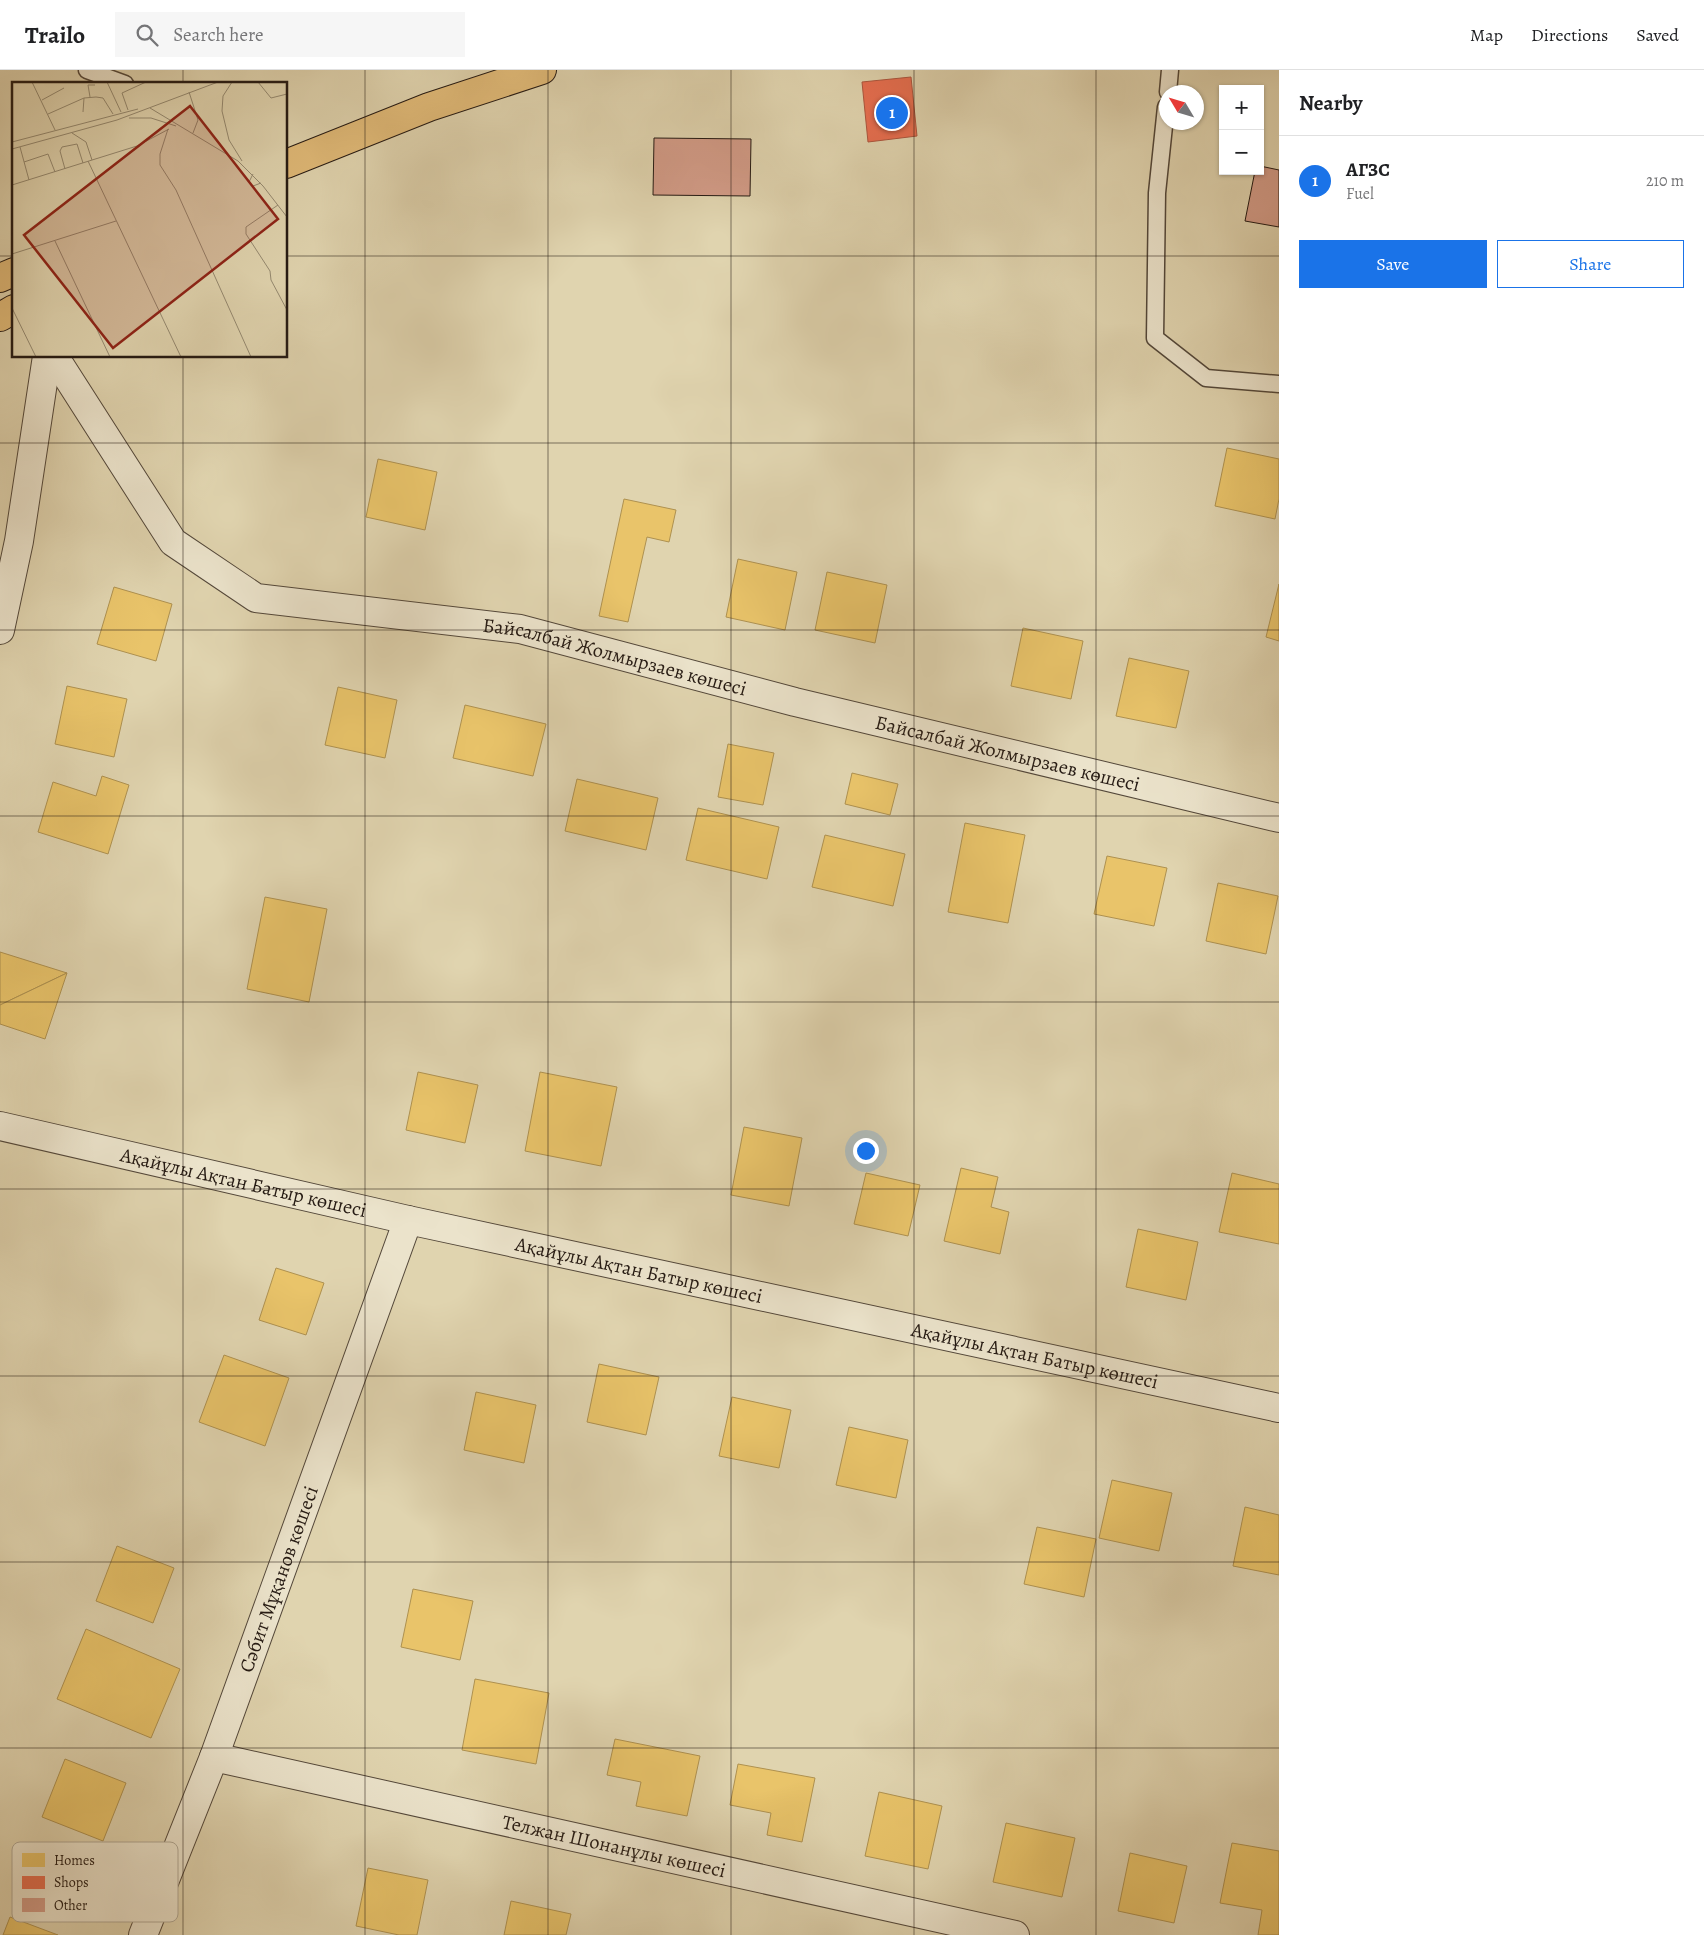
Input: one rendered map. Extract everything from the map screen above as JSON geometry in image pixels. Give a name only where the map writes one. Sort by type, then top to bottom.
[{"type":"main road","points":[[288,163],[429,107],[542,70]]},
{"type":"main road","points":[[0,278],[12,273]]},
{"type":"main road","points":[[0,317],[12,310]]},
{"type":"street","points":[[0,630],[19,541],[47,358]]},
{"type":"street","name":"Байсалбай Жолмырзаев көшесі","points":[[55,358],[172,542],[256,598],[520,629],[795,702],[1279,818]]},
{"type":"street","name":"Ақайұлы Ақтан Батыр көшесі","points":[[0,1126],[408,1220],[1279,1408]]},
{"type":"street","name":"Сәбит Мұқанов көшесі","points":[[178,1847],[214,1757],[408,1220]]},
{"type":"street","name":"Телжан Шонанұлы көшесі","points":[[214,1757],[1015,1935]]},
{"type":"street","name":"Сәбит Мұқанов көшесі","points":[[143,1935],[148,1922]]},
{"type":"lane","points":[[87,70],[120,82]]},
{"type":"lane","points":[[1169,85],[1170,70]]},
{"type":"lane","points":[[1164,130],[1157,193],[1155,338],[1206,378],[1279,384]]},
{"type":"building: Homes","points":[[1227,448],[1279,459],[1279,499],[1275,519],[1215,506]]},
{"type":"building: Homes","points":[[378,459],[437,472],[425,530],[366,517]]},
{"type":"building: Homes","points":[[624,499],[676,510],[669,542],[647,537],[628,622],[599,616]]},
{"type":"building: Homes","points":[[738,559],[797,572],[785,630],[726,617]]},
{"type":"building: Homes","points":[[827,572],[887,585],[875,643],[815,630]]},
{"type":"building: Homes","points":[[1279,584],[1279,641],[1266,637]]},
{"type":"building: Homes","points":[[114,587],[172,604],[156,661],[97,644]]},
{"type":"building: Homes","points":[[1023,628],[1083,641],[1071,699],[1011,686]]},
{"type":"building: Homes","points":[[1129,658],[1189,671],[1176,728],[1116,716]]},
{"type":"building: Homes","points":[[67,686],[127,699],[114,757],[55,744]]},
{"type":"building: Homes","points":[[338,687],[397,700],[385,758],[325,745]]},
{"type":"building: Homes","points":[[465,705],[546,724],[533,776],[453,758]]},
{"type":"building: Homes","points":[[728,744],[774,753],[763,805],[718,797]]},
{"type":"building: Homes","points":[[852,773],[898,784],[890,815],[845,804]]},
{"type":"building: Homes","points":[[102,776],[129,785],[108,854],[38,832],[53,782],[96,796]]},
{"type":"building: Homes","points":[[577,779],[658,798],[646,850],[565,831]]},
{"type":"building: Homes","points":[[698,808],[779,827],[767,879],[686,860]]},
{"type":"building: Homes","points":[[965,823],[1025,835],[1008,923],[948,912]]},
{"type":"building: Homes","points":[[825,835],[905,854],[893,906],[812,887]]},
{"type":"building: Homes","points":[[1107,856],[1167,868],[1154,926],[1094,914]]},
{"type":"building: Homes","points":[[1218,883],[1278,896],[1266,954],[1206,941]]},
{"type":"building: Homes","points":[[265,897],[327,909],[309,1002],[247,989]]},
{"type":"building: Homes","points":[[0,952],[67,973],[0,1005]]},
{"type":"building: Homes","points":[[67,973],[45,1039],[0,1024],[0,1005]]},
{"type":"building: Homes","points":[[418,1072],[478,1085],[465,1143],[406,1130]]},
{"type":"building: Homes","points":[[540,1072],[617,1087],[601,1166],[525,1151]]},
{"type":"building: Homes","points":[[744,1127],[802,1138],[789,1206],[731,1195]]},
{"type":"building: Homes","points":[[961,1168],[998,1177],[991,1207],[1009,1212],[1000,1254],[944,1241]]},
{"type":"building: Homes","points":[[866,1173],[920,1185],[908,1236],[854,1224]]},
{"type":"building: Homes","points":[[1232,1173],[1279,1184],[1279,1244],[1219,1232]]},
{"type":"building: Homes","points":[[1138,1229],[1198,1242],[1186,1300],[1126,1287]]},
{"type":"building: Homes","points":[[276,1268],[324,1283],[306,1335],[259,1320]]},
{"type":"building: Homes","points":[[224,1355],[289,1378],[265,1446],[199,1422]]},
{"type":"building: Homes","points":[[599,1364],[659,1377],[646,1435],[587,1422]]},
{"type":"building: Homes","points":[[476,1392],[536,1405],[524,1463],[464,1450]]},
{"type":"building: Homes","points":[[732,1397],[791,1410],[779,1468],[719,1456]]},
{"type":"building: Homes","points":[[849,1427],[908,1440],[896,1498],[836,1485]]},
{"type":"building: Homes","points":[[1112,1480],[1172,1493],[1159,1551],[1099,1538]]},
{"type":"building: Homes","points":[[1245,1507],[1279,1515],[1279,1575],[1233,1566]]},
{"type":"building: Homes","points":[[1037,1527],[1096,1539],[1084,1597],[1024,1584]]},
{"type":"building: Homes","points":[[117,1546],[174,1568],[153,1623],[96,1601]]},
{"type":"building: Homes","points":[[413,1589],[473,1601],[460,1660],[401,1647]]},
{"type":"building: Homes","points":[[86,1629],[180,1669],[151,1738],[57,1699]]},
{"type":"building: Homes","points":[[475,1679],[549,1693],[536,1764],[462,1750]]},
{"type":"building: Homes","points":[[615,1739],[700,1756],[687,1816],[636,1806],[641,1782],[607,1775]]},
{"type":"building: Homes","points":[[65,1759],[126,1783],[103,1841],[42,1817]]},
{"type":"building: Homes","points":[[738,1764],[815,1778],[802,1842],[767,1835],[771,1813],[730,1805]]},
{"type":"building: Homes","points":[[879,1792],[942,1806],[928,1869],[865,1856]]},
{"type":"building: Homes","points":[[1006,1823],[1075,1838],[1062,1897],[993,1882]]},
{"type":"building: Homes","points":[[1232,1843],[1279,1851],[1279,1935],[1258,1935],[1262,1910],[1220,1903]]},
{"type":"building: Homes","points":[[1130,1853],[1187,1866],[1174,1923],[1118,1911]]},
{"type":"building: Homes","points":[[368,1868],[428,1880],[417,1935],[399,1935],[356,1926]]},
{"type":"building: Homes","points":[[511,1901],[571,1914],[566,1935],[504,1935]]},
{"type":"building: Homes","points":[[10,1917],[12,1918],[12,1922],[23,1922],[58,1935],[3,1935]]},
{"type":"building: Shops","points":[[911,77],[917,136],[868,142],[862,82]]},
{"type":"building: Other","points":[[654,138],[751,139],[750,196],[653,195]]},
{"type":"building: Other","points":[[1264,167],[1279,170],[1279,227],[1245,221],[1254,175],[1264,175]]},
{"type":"place","name":"АГЗС","points":[[892,113]]}]
